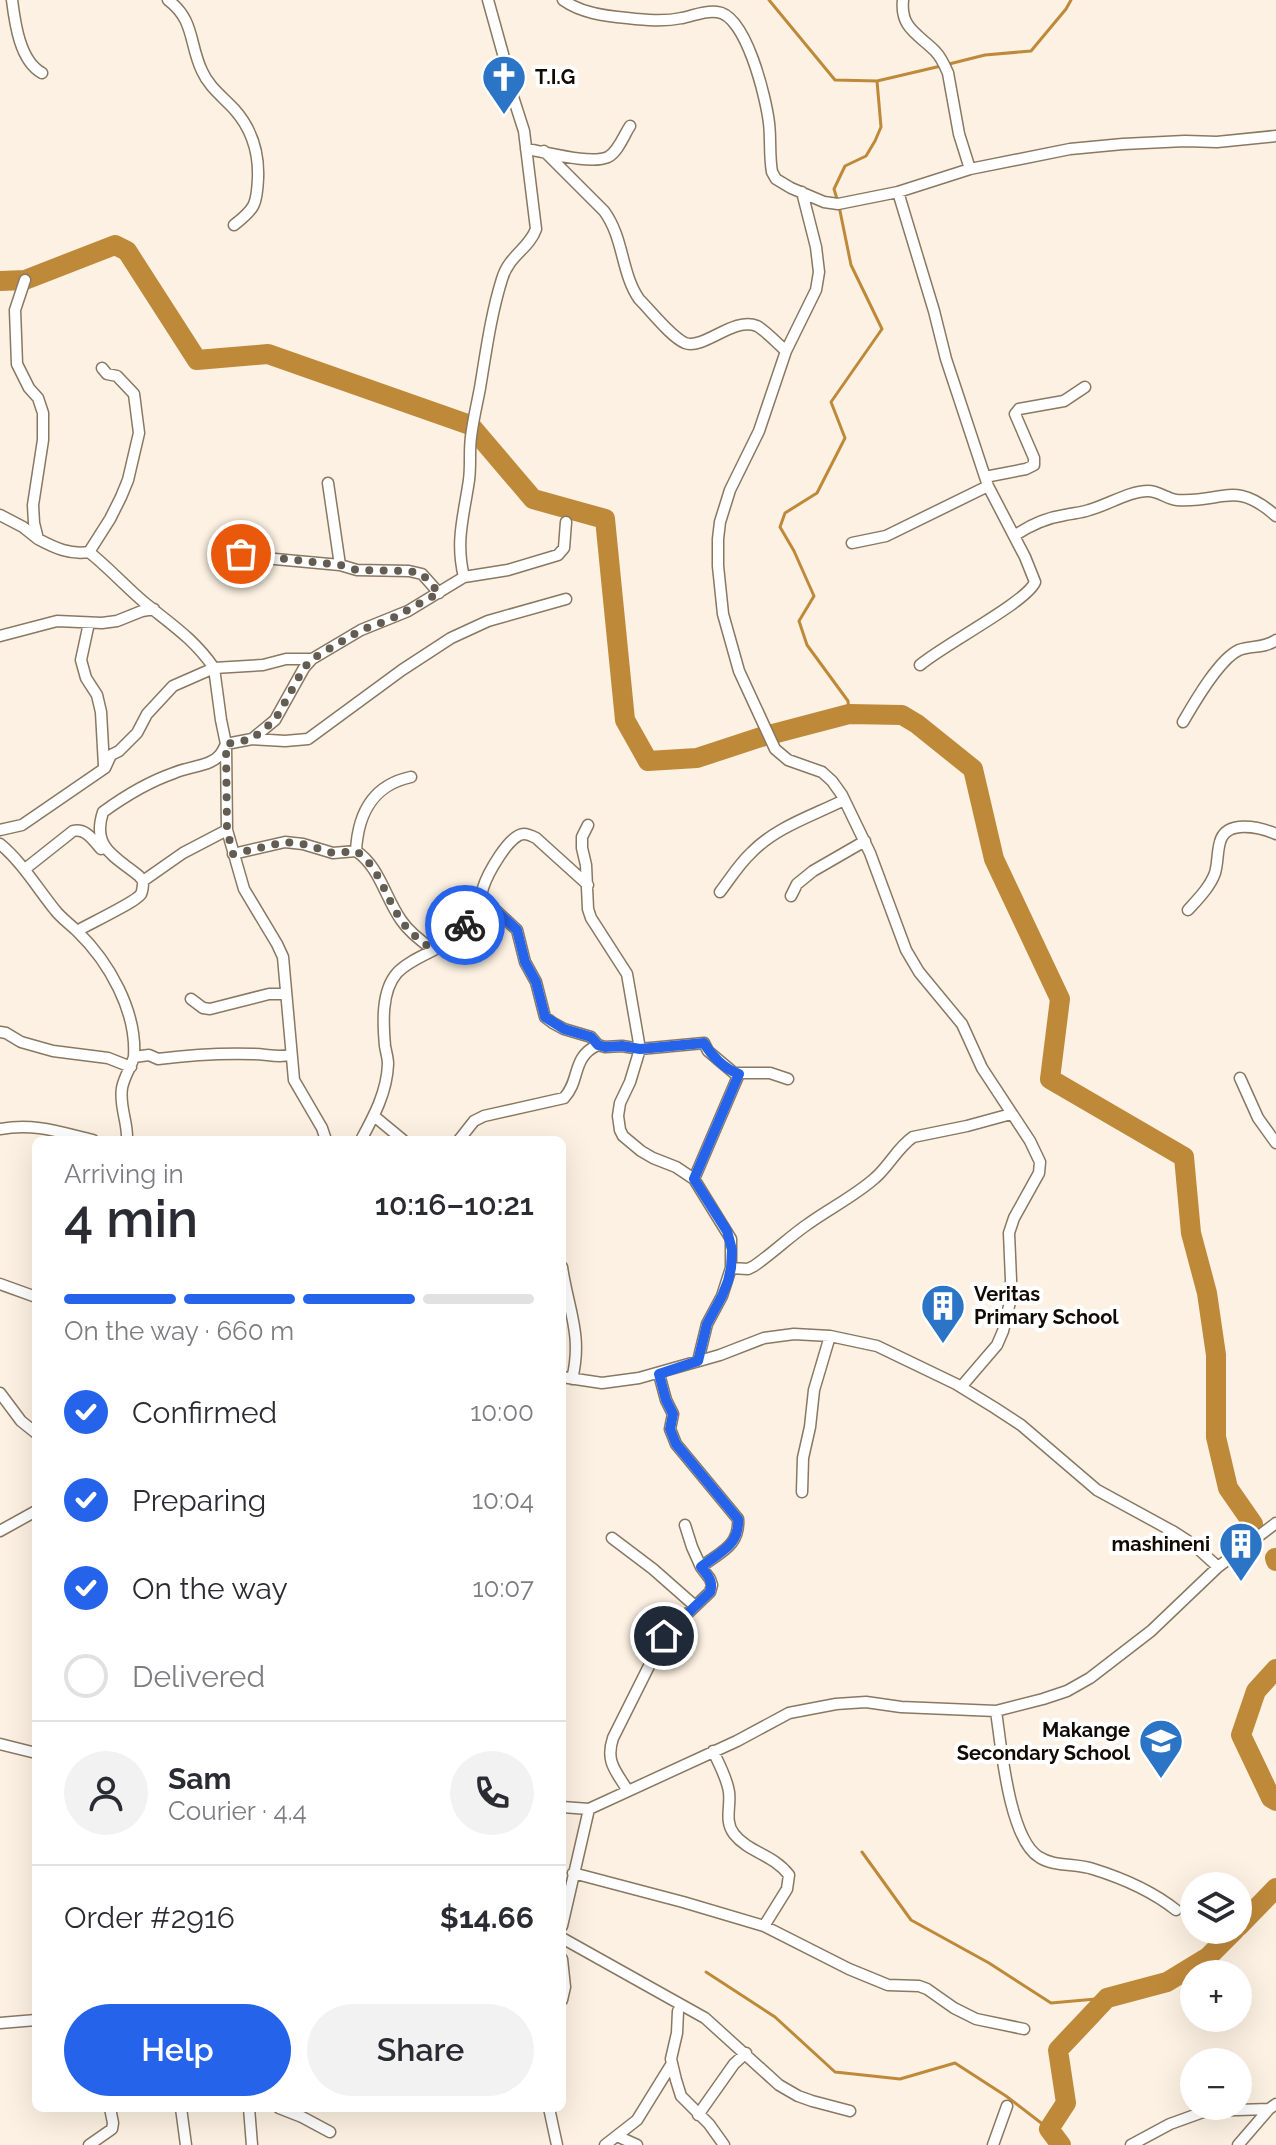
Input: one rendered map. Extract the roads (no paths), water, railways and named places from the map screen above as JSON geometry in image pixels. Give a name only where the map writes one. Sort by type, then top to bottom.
[{"type":"street","points":[[12,0],[27,59],[32,68],[42,73]]},
{"type":"street","points":[[168,0],[183,14],[192,32],[203,74],[240,117],[255,144],[259,169],[255,204],[250,214],[234,225]]},
{"type":"street","points":[[464,577],[459,537],[487,345],[507,264],[528,243],[536,229],[524,131],[488,0]]},
{"type":"street","points":[[563,0],[585,11],[625,18],[664,20],[714,11],[729,17],[737,25],[750,50],[766,105],[772,172],[776,179],[791,188],[824,202],[838,204],[898,192],[970,169],[1070,149],[1276,136]]},
{"type":"street","points":[[903,0],[905,21],[937,52],[945,65],[959,134],[970,169]]},
{"type":"street","points":[[526,149],[585,159],[608,157],[630,126]]},
{"type":"street","points":[[544,151],[612,222],[633,291],[672,333],[683,342],[694,345],[723,330],[757,326],[786,351]]},
{"type":"street","points":[[802,192],[816,247],[819,272],[816,290],[786,351],[759,431],[725,506],[718,539],[718,566],[727,629],[739,671],[775,749],[788,760],[822,772],[832,781],[865,841],[906,950],[919,972],[962,1024],[982,1068],[1030,1141],[1040,1162],[1039,1173],[1009,1233],[1010,1302],[1003,1331],[997,1345],[961,1387]]},
{"type":"street","points":[[898,192],[946,359],[987,482],[1035,582],[1032,589],[920,665]]},
{"type":"street","points":[[25,280],[15,310],[17,364],[29,388],[38,398],[43,413],[43,440],[33,505],[38,539]]},
{"type":"street","points":[[89,552],[121,497],[139,433],[134,394],[117,376],[107,374],[102,368]]},
{"type":"street","points":[[852,543],[886,536],[987,482],[1034,465],[1034,458],[1015,414],[1019,409],[1064,401],[1085,387]]},
{"type":"street","points":[[328,483],[340,565]]},
{"type":"street","points":[[1014,536],[1031,524],[1085,512],[1135,493],[1149,491],[1174,500],[1232,494],[1248,496],[1276,516]]},
{"type":"street","points":[[0,515],[51,546],[67,552],[89,552],[180,629],[214,668],[226,744],[227,830],[244,889],[283,957],[294,1080],[325,1136]]},
{"type":"street","points":[[252,739],[275,720],[312,659],[464,577],[508,570],[558,555],[564,548],[566,522]]},
{"type":"street","points":[[218,551],[340,565],[357,570],[409,571],[422,574],[439,593]]},
{"type":"street","points":[[226,744],[252,739],[308,739],[451,638],[488,621],[566,599]]},
{"type":"street","points":[[0,636],[57,621],[117,621],[154,609]]},
{"type":"street","points":[[89,623],[81,660],[101,712],[105,768]]},
{"type":"street","points":[[1183,722],[1201,690],[1226,661],[1239,650],[1260,648],[1276,640]]},
{"type":"street","points":[[0,830],[22,825],[105,768],[111,755],[137,733],[147,714],[173,686],[214,668],[312,659]]},
{"type":"street","points":[[107,851],[99,828],[103,812],[153,781],[214,760],[221,755],[226,744]]},
{"type":"street","points":[[356,851],[357,830],[371,801],[394,780],[411,777]]},
{"type":"street","points":[[720,892],[749,855],[767,839],[844,800]]},
{"type":"street","points":[[588,825],[582,837],[588,909],[627,974],[640,1049],[620,1103],[620,1130],[641,1151],[694,1179],[731,1239],[731,1268],[722,1296],[707,1324],[698,1361]]},
{"type":"street","points":[[1188,910],[1216,872],[1219,842],[1224,832],[1232,828],[1252,828],[1276,834]]},
{"type":"street","points":[[25,869],[73,831],[79,830],[143,881]]},
{"type":"street","points":[[77,931],[138,898],[143,881],[183,853],[227,830]]},
{"type":"street","points":[[363,1136],[386,1085],[385,1009],[391,985],[397,973],[459,931],[482,901],[483,887],[510,841],[520,834],[536,838],[588,885]]},
{"type":"street","points":[[791,896],[797,884],[813,871],[865,841]]},
{"type":"street","points":[[233,854],[285,842],[333,853],[356,851],[365,857],[376,873],[401,921],[434,950]]},
{"type":"street","points":[[0,844],[25,869],[57,914],[95,951],[121,996],[131,1025],[132,1062],[122,1087],[122,1112],[127,1136]]},
{"type":"street","points":[[482,901],[517,930],[545,1017],[564,1029],[591,1037],[598,1045],[605,1047],[640,1049],[704,1043],[708,1051],[729,1070],[739,1074],[761,1072],[788,1079]]},
{"type":"street","points":[[191,999],[210,1009],[269,994],[285,994]]},
{"type":"street","points":[[0,1032],[53,1051],[132,1062],[149,1055],[158,1059],[220,1053],[254,1053],[281,1058],[290,1055]]},
{"type":"street","points":[[462,1136],[474,1121],[484,1116],[564,1098],[569,1093],[585,1052],[598,1045]]},
{"type":"street","points":[[694,1179],[739,1074]]},
{"type":"street","points":[[1240,1078],[1258,1118],[1276,1143]]},
{"type":"street","points":[[731,1268],[748,1269],[754,1266],[805,1226],[856,1193],[876,1177],[905,1142],[913,1137],[1011,1114]]},
{"type":"street","points":[[374,1116],[398,1136]]},
{"type":"street","points":[[0,1129],[42,1127],[77,1136]]},
{"type":"street","points":[[0,1284],[32,1296]]},
{"type":"street","points":[[566,1286],[577,1339],[576,1363],[567,1378],[602,1383],[659,1374],[764,1338],[779,1336],[830,1336],[877,1346],[961,1387],[1021,1425],[1097,1490],[1174,1532],[1218,1567]]},
{"type":"street","points":[[802,1492],[805,1444],[814,1390],[830,1336]]},
{"type":"street","points":[[566,1338],[577,1339]]},
{"type":"street","points":[[659,1374],[673,1414],[670,1429],[676,1444],[738,1519],[739,1531],[735,1541],[701,1567]]},
{"type":"street","points":[[0,1393],[17,1416],[32,1429]]},
{"type":"street","points":[[0,1531],[32,1513]]},
{"type":"street","points":[[566,1807],[589,1809],[671,1773],[789,1713],[866,1702],[901,1707],[996,1711],[1067,1691],[1090,1678],[1151,1631],[1218,1567],[1276,1523]]},
{"type":"street","points":[[628,1791],[611,1764],[609,1750],[613,1738],[664,1636],[710,1592],[712,1585],[692,1547],[685,1525]]},
{"type":"street","points":[[612,1538],[695,1606]]},
{"type":"street","points":[[996,1711],[1016,1823],[1029,1848],[1038,1857],[1051,1862],[1091,1868],[1159,1896],[1176,1910]]},
{"type":"street","points":[[0,1744],[32,1752]]},
{"type":"street","points":[[713,1751],[729,1789],[727,1820],[733,1833],[747,1846],[781,1864],[789,1875],[787,1889],[764,1926]]},
{"type":"street","points":[[566,1907],[589,1809]]},
{"type":"street","points":[[573,1873],[764,1926],[888,1985],[919,1986],[976,2019],[1024,2029]]},
{"type":"street","points":[[566,1940],[705,2018],[779,2085],[798,2096],[850,2111]]},
{"type":"street","points":[[605,2145],[637,2120],[671,2065],[678,2011]]},
{"type":"street","points":[[0,2023],[32,2020]]},
{"type":"street","points":[[698,2115],[734,2064],[746,2053]]},
{"type":"street","points":[[671,2065],[681,2096],[709,2124],[724,2145]]},
{"type":"street","points":[[993,2145],[1007,2106]]},
{"type":"street","points":[[1131,2145],[1170,2124],[1206,2111],[1273,2106]]},
{"type":"street","points":[[1238,2145],[1273,2106]]},
{"type":"street","points":[[89,2145],[112,2129],[110,2112]]},
{"type":"street","points":[[182,2112],[186,2145]]},
{"type":"street","points":[[249,2112],[252,2145]]},
{"type":"street","points":[[289,2112],[330,2132]]},
{"type":"street","points":[[550,2112],[557,2145]]},
{"type":"street","points":[[617,2136],[637,2145]]},
{"type":"waterway","points":[[769,0],[835,80],[877,81],[941,66]]},
{"type":"waterway","points":[[949,64],[985,55],[1031,51],[1071,0]]},
{"type":"waterway","points":[[837,199],[834,189],[845,166],[866,156],[881,127],[877,81]]},
{"type":"waterway","points":[[839,206],[851,265],[882,329],[831,402],[845,438],[817,493],[785,513],[780,527],[814,596],[799,621],[807,645],[848,701],[849,714]]},
{"type":"waterway","points":[[0,281],[25,280],[115,245],[127,251],[197,360],[268,354],[470,425],[533,499],[605,519],[625,720],[648,761],[697,758],[849,714],[902,715],[973,769],[994,859],[1060,999],[1050,1079],[1184,1157],[1191,1233],[1207,1293],[1216,1355],[1216,1437],[1228,1488],[1253,1524]]},
{"type":"waterway","points":[[1276,1669],[1256,1691],[1241,1735],[1271,1798],[1276,1801]]},
{"type":"waterway","points":[[862,1852],[911,1920],[989,1963],[1051,2003],[1107,1998]]},
{"type":"waterway","points":[[1252,1913],[1276,1888]]},
{"type":"waterway","points":[[1061,2145],[1049,2129],[1066,2103],[1058,2050],[1107,1998],[1167,1982],[1208,1957],[1221,1944]]},
{"type":"waterway","points":[[706,1972],[775,2017],[835,2072],[900,2079],[955,2063],[1049,2129]]},
{"type":"place","name":"T.I.G","points":[[504,116]]},
{"type":"place","name":"Veritas Primary School","points":[[943,1345]]},
{"type":"place","name":"mashineni","points":[[1241,1583]]},
{"type":"place","name":"Makange Secondary School","points":[[1161,1780]]}]
